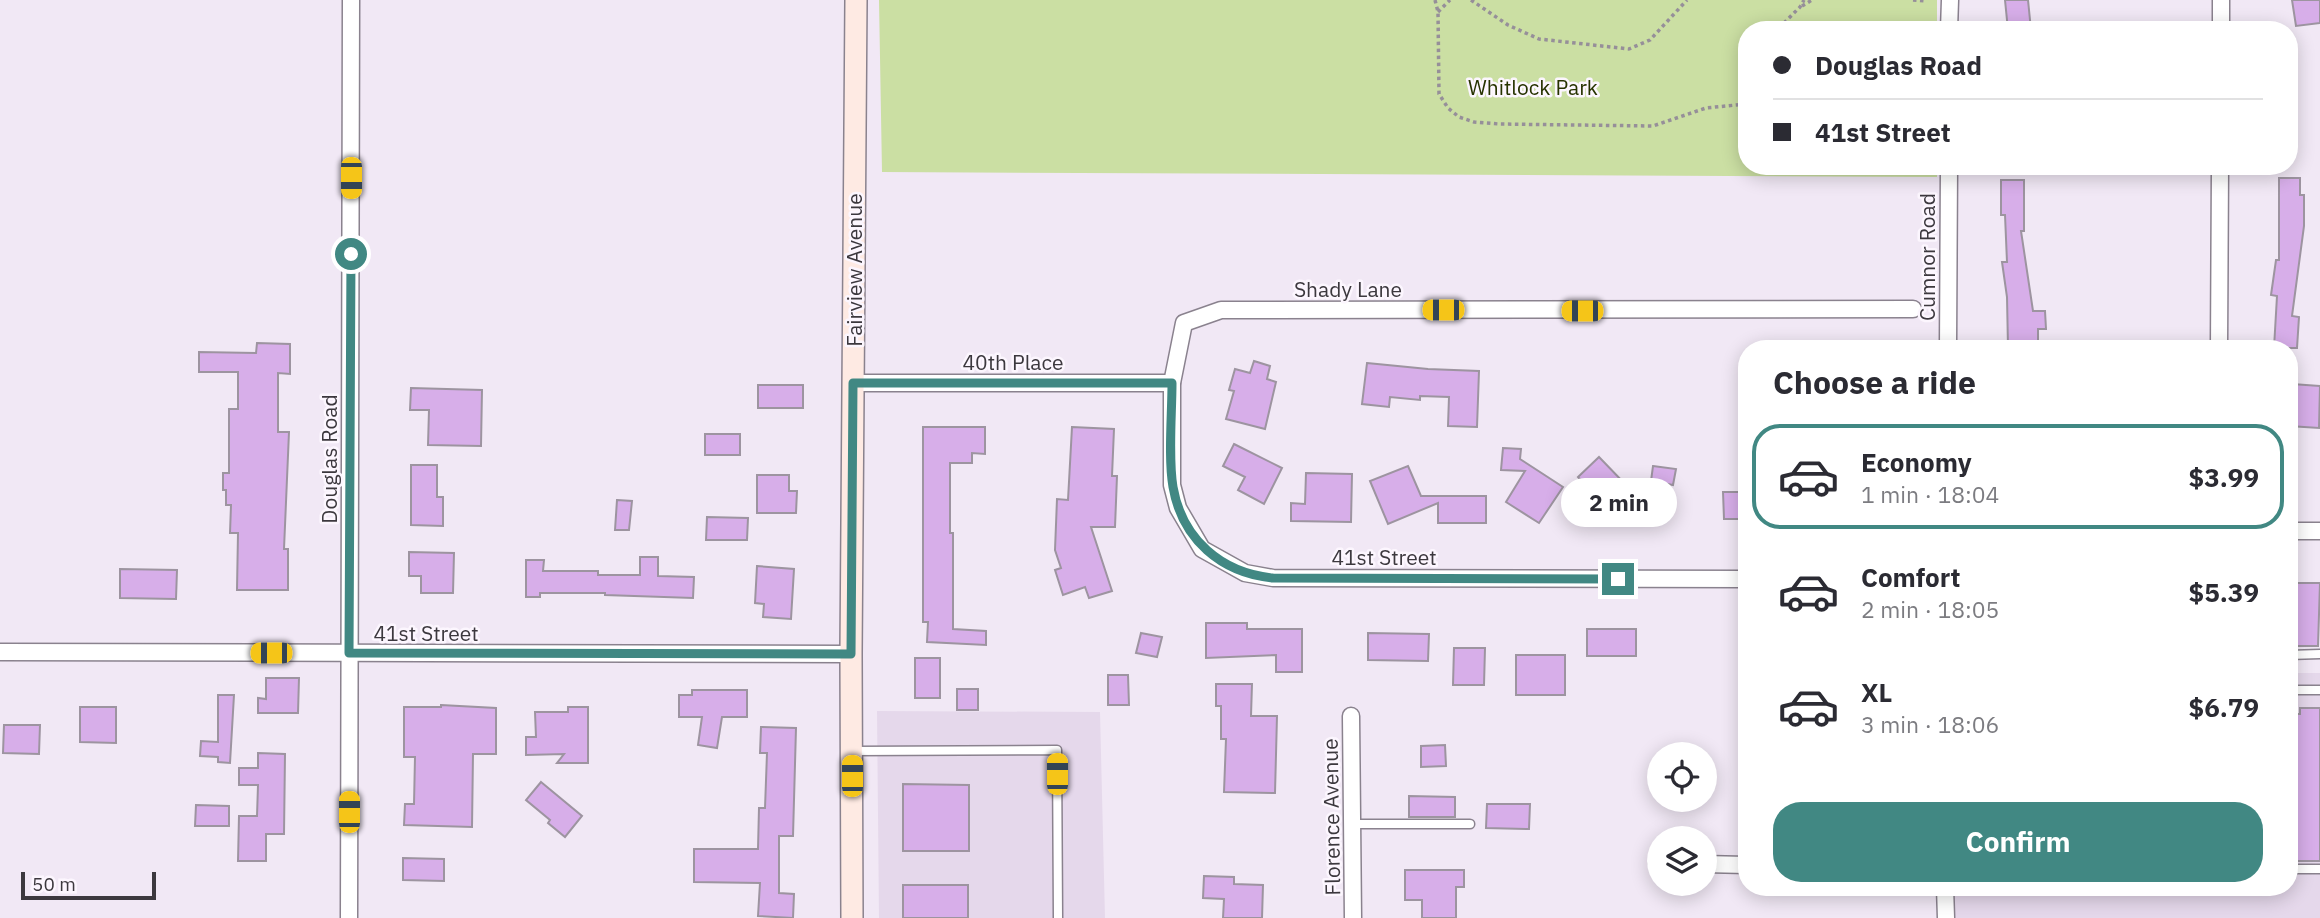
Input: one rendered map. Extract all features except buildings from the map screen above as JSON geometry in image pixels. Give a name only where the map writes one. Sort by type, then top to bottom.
[{"type":"street","name":"Douglas Road","points":[[349,918],[351,0]]},
{"type":"street","name":"Fairview Avenue","points":[[852,918],[851,654],[856,0]]},
{"type":"street","points":[[1949,21],[1950,0]]},
{"type":"street","points":[[2221,0],[2221,21]]},
{"type":"street","name":"Cumnor Road","points":[[1948,340],[1949,175]]},
{"type":"street","points":[[2219,340],[2220,175]]},
{"type":"street","name":"Shady Lane","points":[[1172,383],[1184,323],[1221,310],[1913,309]]},
{"type":"street","name":"40th Place","points":[[853,383],[1172,383]]},
{"type":"street","name":"41st Street","points":[[1172,383],[1172,485],[1178,508],[1202,548],[1245,573],[1283,578],[1738,579]]},
{"type":"street","points":[[2298,531],[2320,531]]},
{"type":"street","name":"41st Street","points":[[0,652],[851,654]]},
{"type":"street","name":"Florence Avenue","points":[[1351,716],[1353,918]]},
{"type":"street","points":[[1717,864],[1738,864]]},
{"type":"street","points":[[1945,896],[1946,918]]},
{"type":"lane","points":[[2298,654],[2320,654]]},
{"type":"lane","points":[[2298,690],[2320,690]]},
{"type":"lane","points":[[851,751],[1057,750],[1058,918]]},
{"type":"lane","points":[[1352,824],[1470,824]]},
{"type":"lane","points":[[2298,869],[2320,869]]},
{"type":"path","points":[[1435,0],[1438,12],[1439,94],[1448,108],[1459,117],[1474,122],[1653,126],[1706,108],[1738,105]]},
{"type":"path","points":[[1438,12],[1450,0]]},
{"type":"path","points":[[1471,0],[1507,25],[1539,39],[1629,48],[1650,40],[1687,0]]},
{"type":"path","points":[[1800,7],[1804,0]]},
{"type":"path","points":[[1786,21],[1812,0]]},
{"type":"path","points":[[1913,0],[1926,1]]},
{"type":"shaded area","points":[[2298,673],[2320,673],[2320,918],[1946,918],[1945,896],[2298,896]]},
{"type":"shaded area","points":[[877,711],[1100,712],[1105,918],[879,918]]},
{"type":"green space","name":"Whitlock Park","points":[[879,0],[1937,0],[1937,21],[1738,21],[1738,175],[1937,177],[882,172]]},
{"type":"route","points":[[351,254],[349,653],[851,654],[853,383],[1172,383],[1172,485],[1178,508],[1202,548],[1232,568],[1259,577],[1618,579]]}]
